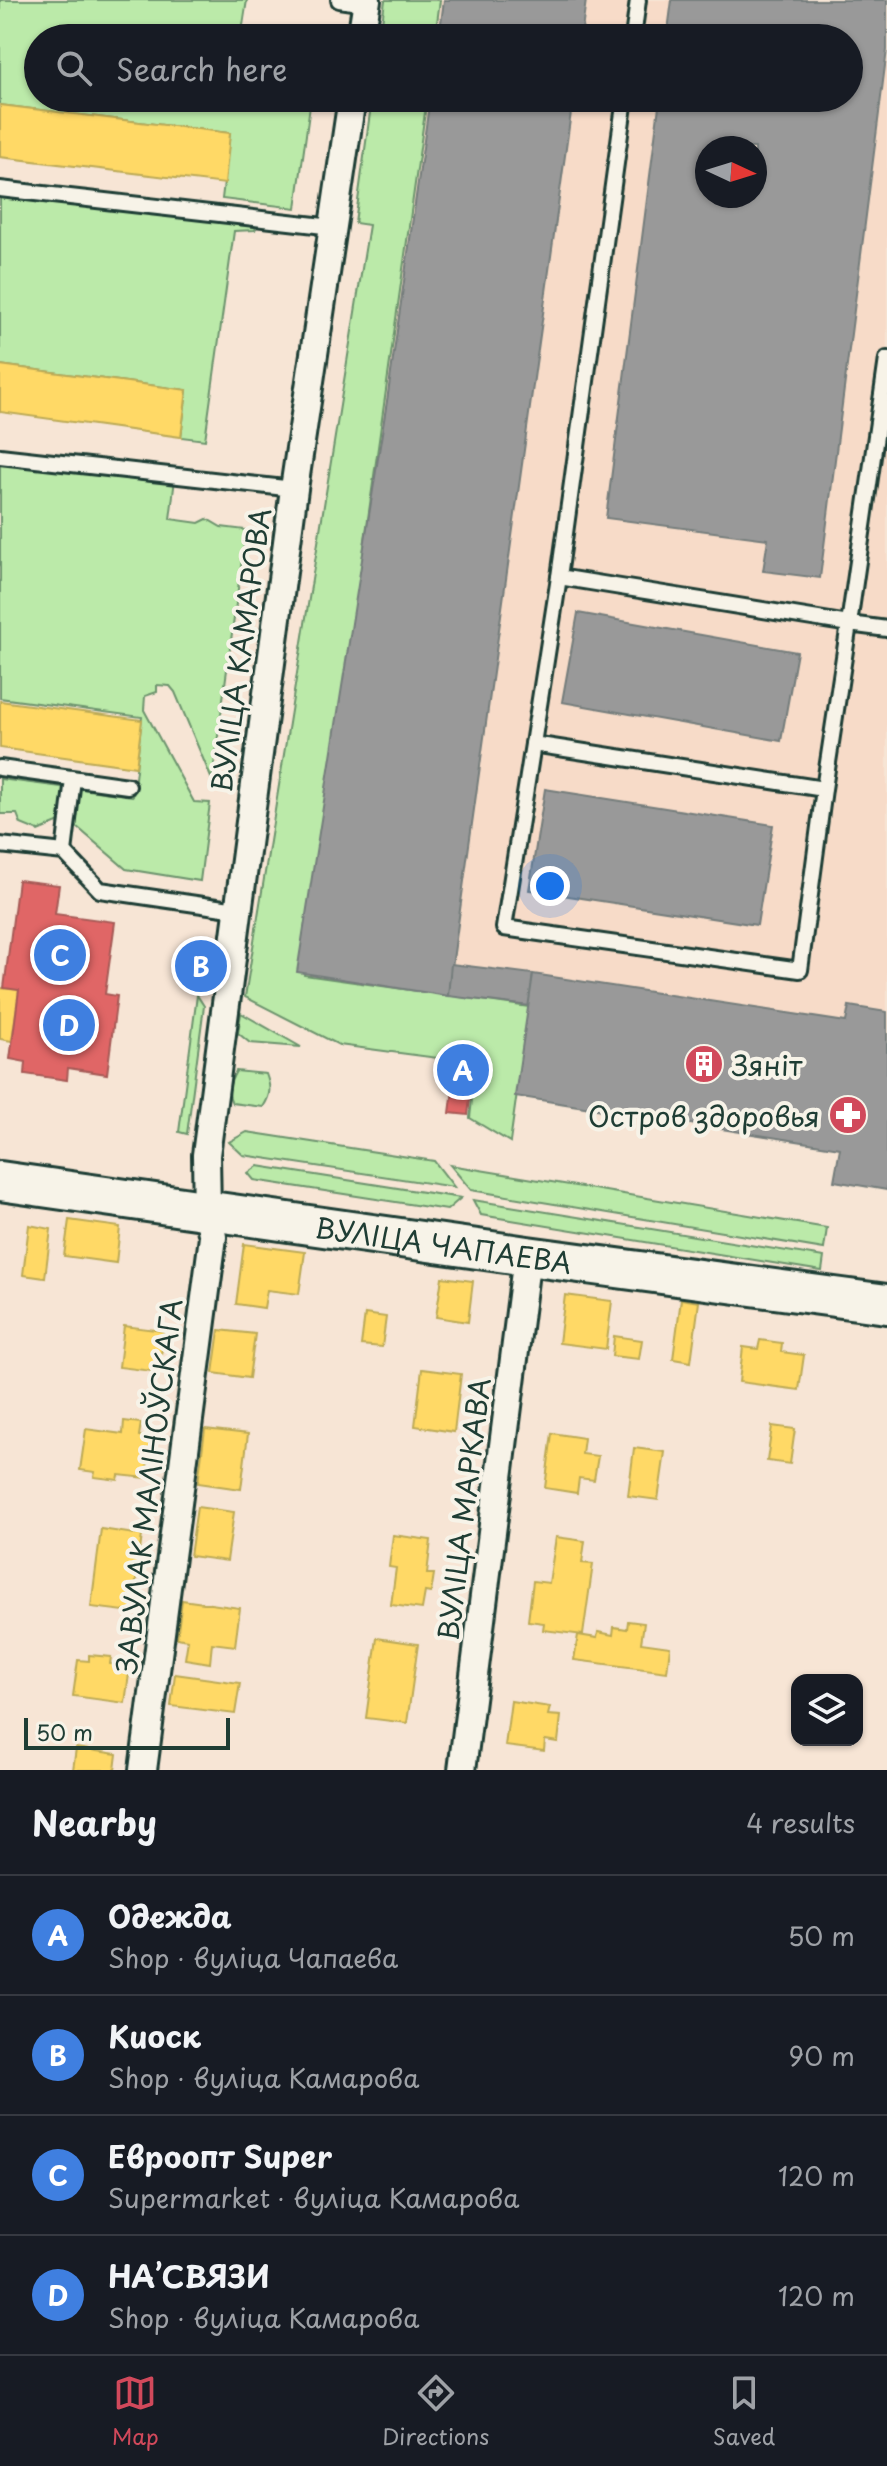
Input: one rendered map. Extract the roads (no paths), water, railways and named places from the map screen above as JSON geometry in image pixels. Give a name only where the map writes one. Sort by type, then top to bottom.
[{"type":"main road","name":"ВУЛІЦА ЧАПАЕВА","points":[[0,1181],[887,1304]]},
{"type":"street","points":[[363,24],[366,2]]},
{"type":"street","name":"ВУЛІЦА КАМАРОВА","points":[[207,1211],[206,1155],[237,910],[294,489],[350,112]]},
{"type":"street","name":"ЗАВУЛАК МАЛІНОЎСКАГА","points":[[143,1770],[213,1237],[207,1211]]},
{"type":"street","name":"ВУЛІЦА МАРКАВА","points":[[462,1770],[527,1256]]},
{"type":"lane","points":[[339,0],[366,2]]},
{"type":"lane","points":[[635,24],[638,0]]},
{"type":"lane","points":[[623,112],[559,577],[504,928],[800,970],[887,359]]},
{"type":"lane","points":[[0,189],[333,227]]},
{"type":"lane","points":[[0,456],[294,489]]},
{"type":"lane","points":[[559,577],[887,629]]},
{"type":"lane","points":[[533,744],[824,789]]},
{"type":"lane","points":[[0,768],[128,786]]},
{"type":"lane","points":[[64,852],[73,779]]},
{"type":"lane","points":[[0,845],[64,852],[100,890],[237,910]]},
{"type":"place","name":"Евроопт Super","points":[[60,955]]},
{"type":"place","name":"Киоск","points":[[201,966]]},
{"type":"place","name":"НАʼСВЯЗИ","points":[[69,1025]]},
{"type":"place","name":"Зяніт","points":[[704,1064]]},
{"type":"place","name":"Одежда","points":[[463,1070]]},
{"type":"place","name":"Остров здоровья","points":[[848,1115]]}]
